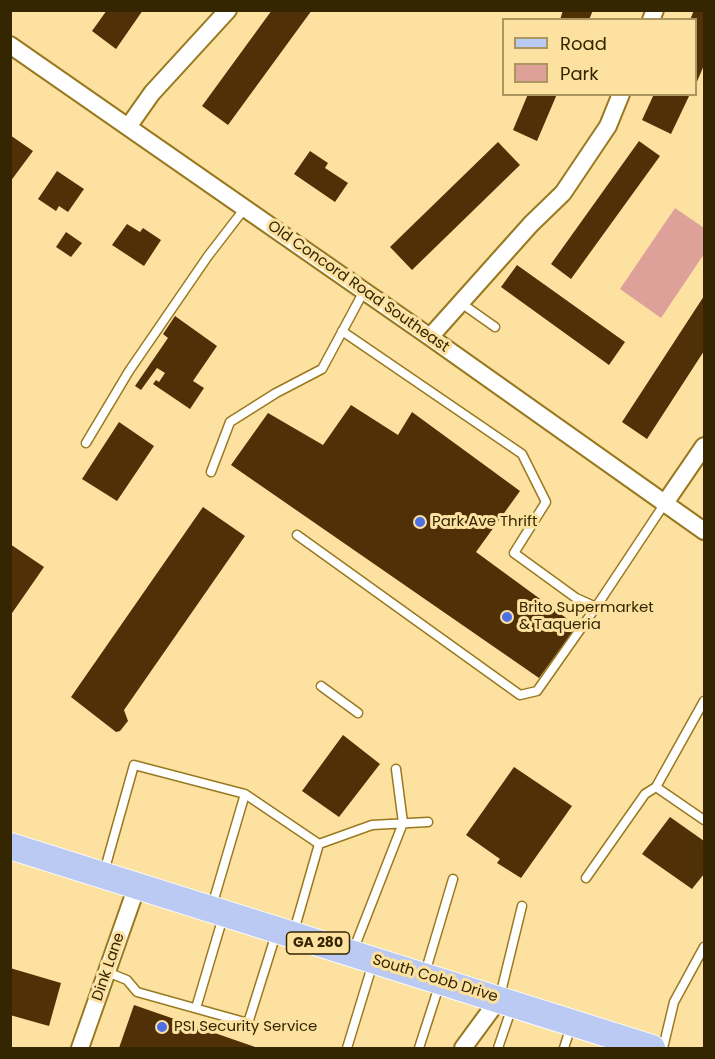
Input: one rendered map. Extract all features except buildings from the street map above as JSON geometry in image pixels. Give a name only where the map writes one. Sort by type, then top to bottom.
[{"type":"main road","name":"South Cobb Drive","points":[[10,846],[506,1001],[639,1046]]},
{"type":"street","points":[[128,127],[152,93],[228,10]]},
{"type":"street","name":"Old Concord Road Southeast","points":[[10,45],[705,531]]},
{"type":"street","points":[[430,337],[531,224],[563,193],[608,126],[620,96]]},
{"type":"street","points":[[665,503],[705,446]]},
{"type":"street","name":"Dink Lane","points":[[80,1048],[137,886]]},
{"type":"street","points":[[463,1048],[506,1001]]},
{"type":"lane","points":[[86,443],[129,371],[208,256],[245,208]]},
{"type":"lane","points":[[211,472],[231,422],[276,393],[322,369],[364,291]]},
{"type":"lane","points":[[461,303],[495,327]]},
{"type":"lane","points":[[342,331],[522,454],[546,502],[514,553],[576,598],[596,607]]},
{"type":"lane","points":[[297,535],[520,694],[537,691],[665,503]]},
{"type":"lane","points":[[321,686],[358,713]]},
{"type":"lane","points":[[586,878],[645,794],[656,787],[705,701]]},
{"type":"lane","points":[[103,875],[134,765],[244,794],[319,844]]},
{"type":"lane","points":[[346,1048],[363,957],[403,823],[396,769]]},
{"type":"lane","points":[[656,787],[705,820]]},
{"type":"lane","points":[[196,1008],[244,794]]},
{"type":"lane","points":[[107,972],[127,980],[138,992],[248,1023],[319,844],[372,825],[428,822]]},
{"type":"lane","points":[[419,1048],[453,879]]},
{"type":"lane","points":[[498,1048],[522,906]]},
{"type":"lane","points":[[663,1048],[674,1002],[705,947]]},
{"type":"lane","points":[[564,1048],[572,1023]]},
{"type":"green space","points":[[675,208],[704,228],[704,254],[661,318],[620,289]]},
{"type":"place","name":"Park Ave Thrift","points":[[420,522]]},
{"type":"place","name":"Brito Supermarket & Taqueria","points":[[507,617]]},
{"type":"place","name":"PSI Security Service","points":[[162,1027]]}]
